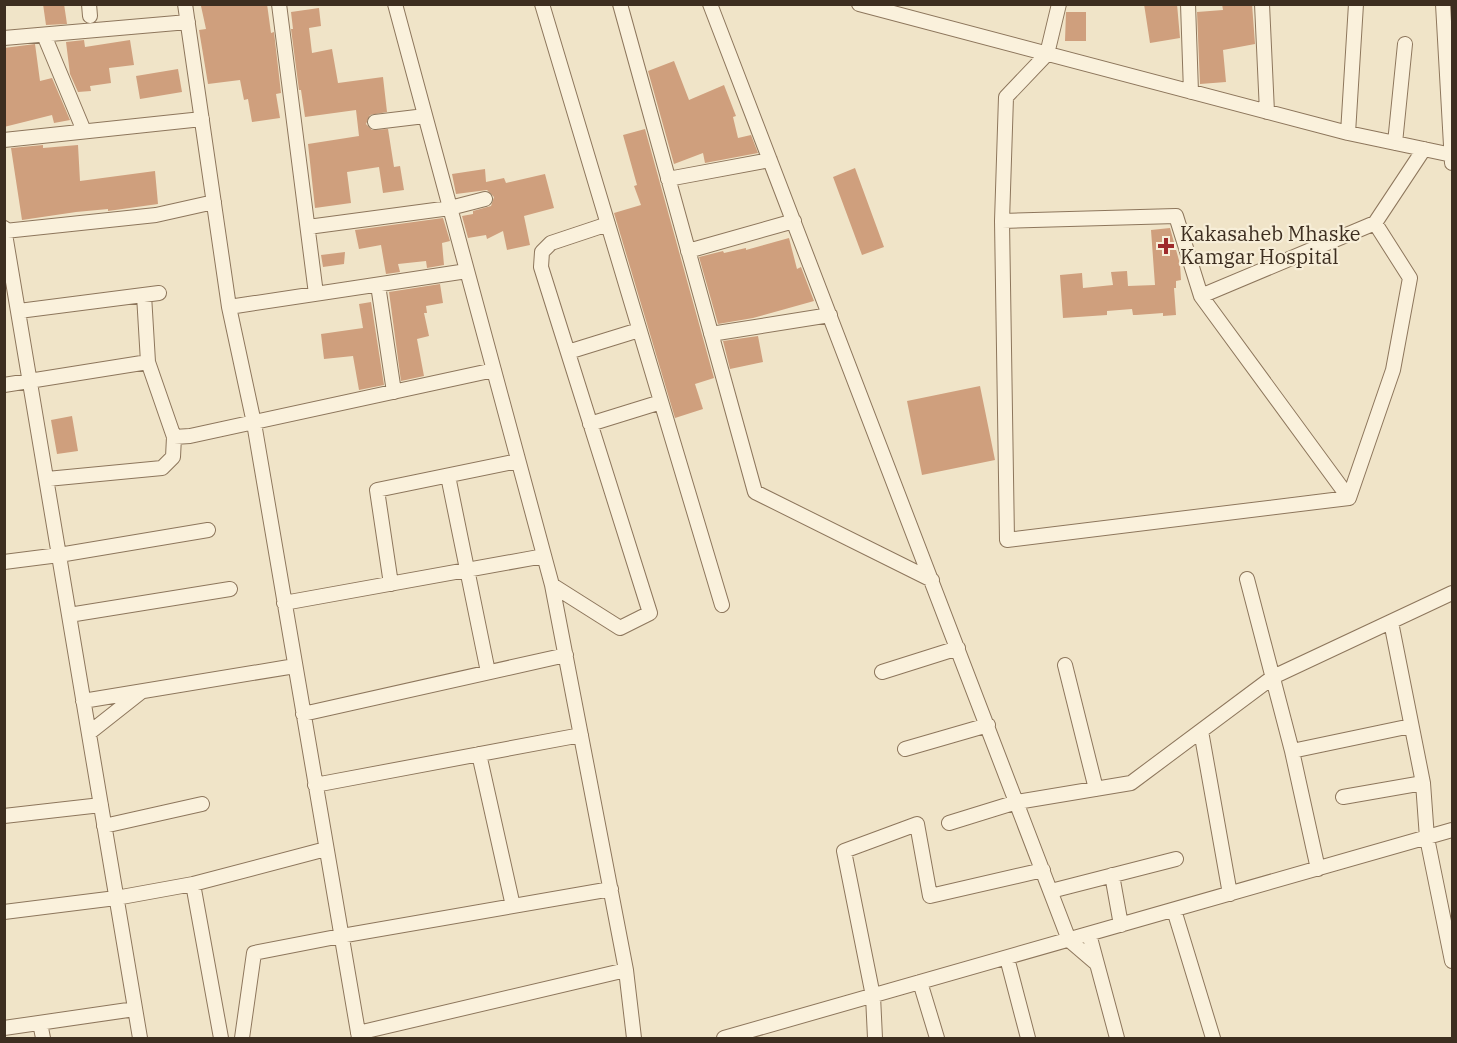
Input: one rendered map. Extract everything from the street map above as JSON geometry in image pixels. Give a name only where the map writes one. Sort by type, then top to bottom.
[{"type":"street","points":[[185,4],[229,307],[254,423],[358,1036],[626,970]]},
{"type":"street","points":[[279,4],[316,294]]},
{"type":"street","points":[[395,4],[552,585],[626,970],[634,1038]]},
{"type":"street","points":[[542,4],[722,605]]},
{"type":"street","points":[[620,4],[755,492],[932,580]]},
{"type":"street","points":[[710,4],[1069,940],[1097,964]]},
{"type":"street","points":[[859,4],[876,6],[1047,54],[1452,158],[1450,77],[1443,4]]},
{"type":"street","points":[[1059,4],[1047,54],[1006,97],[1002,221],[1007,540],[1349,498]]},
{"type":"street","points":[[1188,4],[1191,92]]},
{"type":"street","points":[[1262,4],[1267,112]]},
{"type":"street","points":[[1348,133],[1356,4]]},
{"type":"street","points":[[4,38],[188,22]]},
{"type":"street","points":[[44,35],[84,132]]},
{"type":"street","points":[[1395,143],[1405,44]]},
{"type":"street","points":[[375,122],[425,116]]},
{"type":"street","points":[[4,140],[202,119]]},
{"type":"street","points":[[1201,296],[1375,223],[1424,149]]},
{"type":"street","points":[[668,179],[770,160]]},
{"type":"street","points":[[308,227],[450,208],[485,199]]},
{"type":"street","points":[[140,1038],[5,229],[156,215],[214,202]]},
{"type":"street","points":[[1002,221],[1176,216],[1201,296],[1349,498]]},
{"type":"street","points":[[688,251],[794,221]]},
{"type":"street","points":[[1349,498],[1393,370],[1410,278],[1375,223]]},
{"type":"street","points":[[552,585],[620,628],[650,613],[541,267],[542,252],[552,243],[608,224]]},
{"type":"street","points":[[229,307],[467,271]]},
{"type":"street","points":[[378,285],[394,392]]},
{"type":"street","points":[[19,311],[159,293]]},
{"type":"street","points":[[46,479],[162,468],[173,457],[174,437],[148,362],[144,295]]},
{"type":"street","points":[[711,334],[830,315]]},
{"type":"street","points":[[568,352],[639,330]]},
{"type":"street","points":[[4,385],[148,362]]},
{"type":"street","points":[[174,437],[254,423],[494,370]]},
{"type":"street","points":[[590,424],[661,402]]},
{"type":"street","points":[[391,584],[377,490],[518,460]]},
{"type":"street","points":[[503,464],[522,474]]},
{"type":"street","points":[[448,476],[488,672]]},
{"type":"street","points":[[4,562],[208,530]]},
{"type":"street","points":[[284,603],[544,556]]},
{"type":"street","points":[[1247,579],[1293,751],[1318,869]]},
{"type":"street","points":[[69,615],[230,589]]},
{"type":"street","points":[[949,823],[1017,802],[1131,783],[1273,677],[1452,593]]},
{"type":"street","points":[[1391,622],[1423,783],[1427,838],[1452,961]]},
{"type":"street","points":[[882,672],[958,648]]},
{"type":"street","points":[[303,714],[566,655]]},
{"type":"street","points":[[1065,665],[1096,789]]},
{"type":"street","points":[[83,700],[295,666]]},
{"type":"street","points":[[89,733],[142,691]]},
{"type":"street","points":[[905,749],[987,725]]},
{"type":"street","points":[[1293,751],[1412,726]]},
{"type":"street","points":[[1201,731],[1230,894]]},
{"type":"street","points":[[315,785],[581,735]]},
{"type":"street","points":[[479,754],[513,906]]},
{"type":"street","points":[[1343,797],[1423,783]]},
{"type":"street","points":[[104,825],[202,804]]},
{"type":"street","points":[[4,816],[100,805]]},
{"type":"street","points":[[875,1038],[873,996],[844,851],[917,824],[930,896],[1043,870]]},
{"type":"street","points":[[724,1038],[1452,830]]},
{"type":"street","points":[[4,912],[116,898],[194,884],[326,849]]},
{"type":"street","points":[[1052,891],[1176,859]]},
{"type":"street","points":[[1112,875],[1121,925]]},
{"type":"street","points":[[194,884],[221,1038]]},
{"type":"street","points":[[242,1038],[254,953],[610,889]]},
{"type":"street","points":[[1174,910],[1214,1038]]},
{"type":"street","points":[[1089,934],[1117,1038]]},
{"type":"street","points":[[1008,958],[1028,1038]]},
{"type":"street","points":[[920,982],[937,1038]]},
{"type":"street","points":[[4,1028],[135,1009]]},
{"type":"street","points":[[40,1023],[43,1038]]},
{"type":"building","points":[[43,4],[64,4],[67,24],[46,25]]},
{"type":"building","points":[[267,4],[271,33],[274,32],[281,93],[276,94],[280,118],[252,122],[248,99],[244,100],[240,80],[208,84],[199,30],[206,29],[201,6]]},
{"type":"building","points":[[1144,4],[1177,4],[1180,38],[1150,43]]},
{"type":"building","points":[[1222,4],[1252,4],[1255,44],[1223,50],[1226,82],[1200,84],[1197,12],[1223,10]]},
{"type":"building","points":[[319,8],[321,26],[309,28],[312,53],[332,49],[338,83],[383,77],[387,112],[370,115],[366,124],[372,130],[388,129],[394,167],[400,166],[404,190],[383,193],[379,167],[347,172],[351,203],[315,208],[308,144],[359,136],[356,110],[305,117],[301,90],[299,90],[291,12]]},
{"type":"building","points":[[1066,12],[1086,12],[1086,41],[1065,41]]},
{"type":"building","points":[[84,40],[85,47],[130,40],[134,65],[109,68],[111,83],[90,86],[91,91],[78,92],[70,74],[66,42]]},
{"type":"building","points":[[35,44],[40,81],[52,78],[70,120],[54,123],[52,115],[4,127],[4,48]]},
{"type":"building","points":[[674,61],[689,100],[724,85],[736,116],[733,117],[738,138],[751,135],[758,153],[705,163],[703,153],[674,164],[648,71]]},
{"type":"building","points":[[178,69],[182,92],[140,99],[136,76]]},
{"type":"building","points":[[645,129],[714,378],[695,384],[703,409],[675,418],[614,213],[641,205],[634,186],[637,185],[623,135]]},
{"type":"building","points":[[43,145],[43,148],[78,145],[80,181],[155,171],[158,204],[22,220],[11,148]]},
{"type":"building","points":[[855,168],[884,247],[862,255],[833,177]]},
{"type":"building","points":[[485,169],[486,182],[504,178],[506,183],[545,174],[554,208],[524,216],[530,245],[507,250],[503,231],[487,239],[486,235],[468,238],[462,216],[491,206],[494,197],[487,190],[456,194],[452,174]]},
{"type":"building","points":[[443,218],[450,241],[442,243],[444,265],[427,268],[426,261],[398,264],[400,272],[386,274],[381,245],[359,249],[355,230]]},
{"type":"building","points":[[1170,228],[1180,264],[1181,280],[1176,281],[1176,288],[1174,288],[1176,315],[1163,316],[1163,313],[1133,315],[1132,309],[1107,311],[1107,315],[1063,318],[1060,275],[1082,273],[1083,288],[1113,285],[1111,272],[1127,271],[1128,286],[1155,285],[1151,230]]},
{"type":"building","points":[[789,238],[797,269],[801,267],[814,301],[753,318],[718,324],[699,257],[723,251],[724,253],[746,248],[746,250]]},
{"type":"building","points":[[345,252],[344,264],[323,267],[321,255]]},
{"type":"building","points":[[440,284],[443,303],[426,306],[427,313],[424,313],[429,336],[417,339],[424,376],[401,381],[389,292]]},
{"type":"building","points":[[371,302],[384,385],[359,390],[353,356],[324,359],[321,334],[363,328],[359,304]]},
{"type":"building","points":[[758,336],[763,362],[730,369],[723,341]]},
{"type":"building","points":[[980,386],[995,460],[922,475],[907,401]]},
{"type":"building","points":[[72,416],[78,451],[57,454],[51,420]]},
{"type":"place","name":"Kakasaheb Mhaske Kamgar Hospital","points":[[1166,246]]}]
